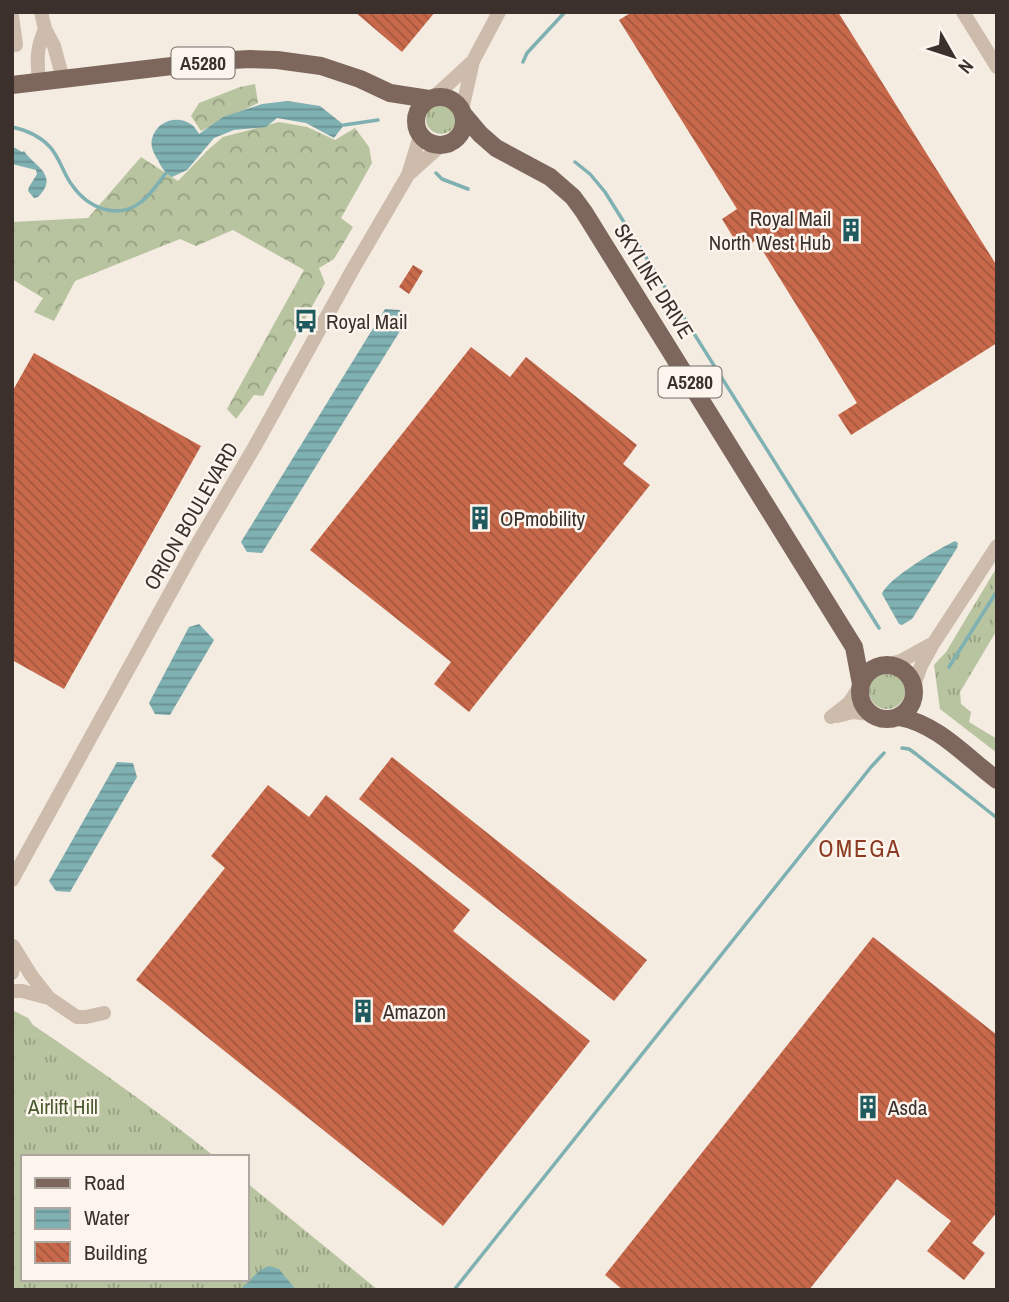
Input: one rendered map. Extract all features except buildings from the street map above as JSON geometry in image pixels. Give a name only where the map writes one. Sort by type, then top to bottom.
[{"type":"main road","name":"A5280","points":[[12,85],[214,61],[277,60],[321,66],[360,79],[390,93],[450,99],[457,103],[463,113]]},
{"type":"main road","name":"A5280","points":[[390,93],[432,144],[446,144]]},
{"type":"main road","points":[[418,129],[419,109],[431,99]]},
{"type":"main road","points":[[446,144],[458,138],[463,131],[463,113]]},
{"type":"main road","name":"SKYLINE DRIVE","points":[[463,113],[496,148],[550,177],[573,197],[584,212],[854,647],[860,685]]},
{"type":"main road","name":"SKYLINE DRIVE","points":[[446,144],[475,144],[496,148]]},
{"type":"main road","name":"SKYLINE DRIVE","points":[[854,647],[886,664]]},
{"type":"main road","name":"A5280","points":[[886,664],[905,671],[945,738]]},
{"type":"main road","points":[[860,685],[868,672],[886,664]]},
{"type":"main road","name":"A5280","points":[[860,685],[859,695],[870,714],[884,719],[899,717],[924,724],[997,780]]},
{"type":"main road","points":[[899,717],[910,707],[914,689]]},
{"type":"street","points":[[41,12],[63,79]]},
{"type":"street","points":[[463,113],[473,61],[499,12]]},
{"type":"street","points":[[963,12],[997,67]]},
{"type":"street","points":[[12,16],[16,45]]},
{"type":"street","points":[[39,82],[38,45],[45,29]]},
{"type":"street","points":[[431,99],[473,61]]},
{"type":"street","name":"ORION BOULEVARD","points":[[12,880],[189,559],[408,174],[418,129]]},
{"type":"street","name":"ORION BOULEVARD","points":[[408,174],[446,144]]},
{"type":"street","points":[[914,689],[921,666],[933,643],[997,546]]},
{"type":"street","points":[[886,664],[912,656],[933,643]]},
{"type":"street","points":[[860,685],[849,703],[831,717],[853,712],[870,714]]},
{"type":"street","points":[[12,973],[15,956],[13,945]]},
{"type":"street","points":[[13,945],[49,998],[77,1017],[104,1013]]},
{"type":"street","points":[[12,991],[49,998]]},
{"type":"green space","points":[[255,84],[258,103],[201,131],[191,116],[199,103]]},
{"type":"green space","points":[[441,104],[452,108],[456,119],[452,130],[441,134],[430,130],[426,119],[430,108]]},
{"type":"green space","points":[[279,122],[307,127],[335,140],[355,128],[369,147],[372,163],[341,218],[353,227],[334,259],[319,268],[325,283],[263,396],[254,395],[236,419],[227,409],[304,270],[233,230],[196,246],[180,239],[75,281],[54,321],[34,312],[43,298],[12,279],[12,222],[88,218],[141,157],[178,181],[223,137]]},
{"type":"green space","points":[[997,567],[997,630],[960,692],[961,704],[971,712],[969,722],[997,739],[997,753],[940,709],[934,665],[946,652]]},
{"type":"green space","points":[[887,673],[900,678],[905,691],[900,704],[887,709],[874,704],[869,691],[874,678]]},
{"type":"green space","name":"Airlift Hill","points":[[12,1010],[28,1018],[33,1025],[171,1122],[212,1155],[21,1155],[21,1281],[248,1281],[248,1184],[378,1290],[12,1290]]},
{"type":"water","points":[[288,101],[320,106],[344,125],[334,138],[306,123],[277,118],[266,127],[234,130],[214,138],[187,170],[172,177],[162,167],[153,150],[154,133],[168,121],[186,122],[199,134],[223,117],[262,104]]},
{"type":"water","points":[[12,146],[24,151],[43,171],[46,183],[38,197],[34,198],[28,191],[37,174],[36,170],[12,164]]},
{"type":"water","points":[[385,309],[400,310],[405,323],[262,553],[247,552],[241,542]]},
{"type":"water","points":[[955,541],[958,543],[957,548],[912,619],[899,624],[882,594],[886,587],[914,565]]},
{"type":"water","points":[[199,624],[214,640],[170,715],[155,714],[149,703],[189,627]]},
{"type":"water","points":[[117,762],[133,763],[137,777],[70,892],[56,891],[49,881]]},
{"type":"water","points":[[269,1266],[279,1269],[296,1290],[240,1290],[260,1270]]},
{"type":"waterway","points":[[523,62],[527,53],[565,12]]},
{"type":"waterway","points":[[344,125],[378,120]]},
{"type":"waterway","points":[[12,127],[32,134],[46,143],[78,193],[103,209],[113,211],[132,208],[148,196],[166,173]]},
{"type":"waterway","points":[[575,162],[590,174],[605,192],[879,628]]},
{"type":"waterway","points":[[436,173],[442,179],[468,189]]},
{"type":"waterway","points":[[949,667],[997,591]]},
{"type":"waterway","points":[[902,748],[916,754],[997,818]]},
{"type":"waterway","points":[[454,1290],[884,753]]},
{"type":"place","name":"Royal Mail North West Hub","points":[[851,230]]},
{"type":"place","name":"Royal Mail","points":[[306,321]]},
{"type":"place","name":"OPmobility","points":[[480,518]]},
{"type":"place","name":"Amazon","points":[[363,1011]]},
{"type":"place","name":"Asda","points":[[868,1107]]},
{"type":"district","name":"OMEGA","points":[[860,848]]}]
